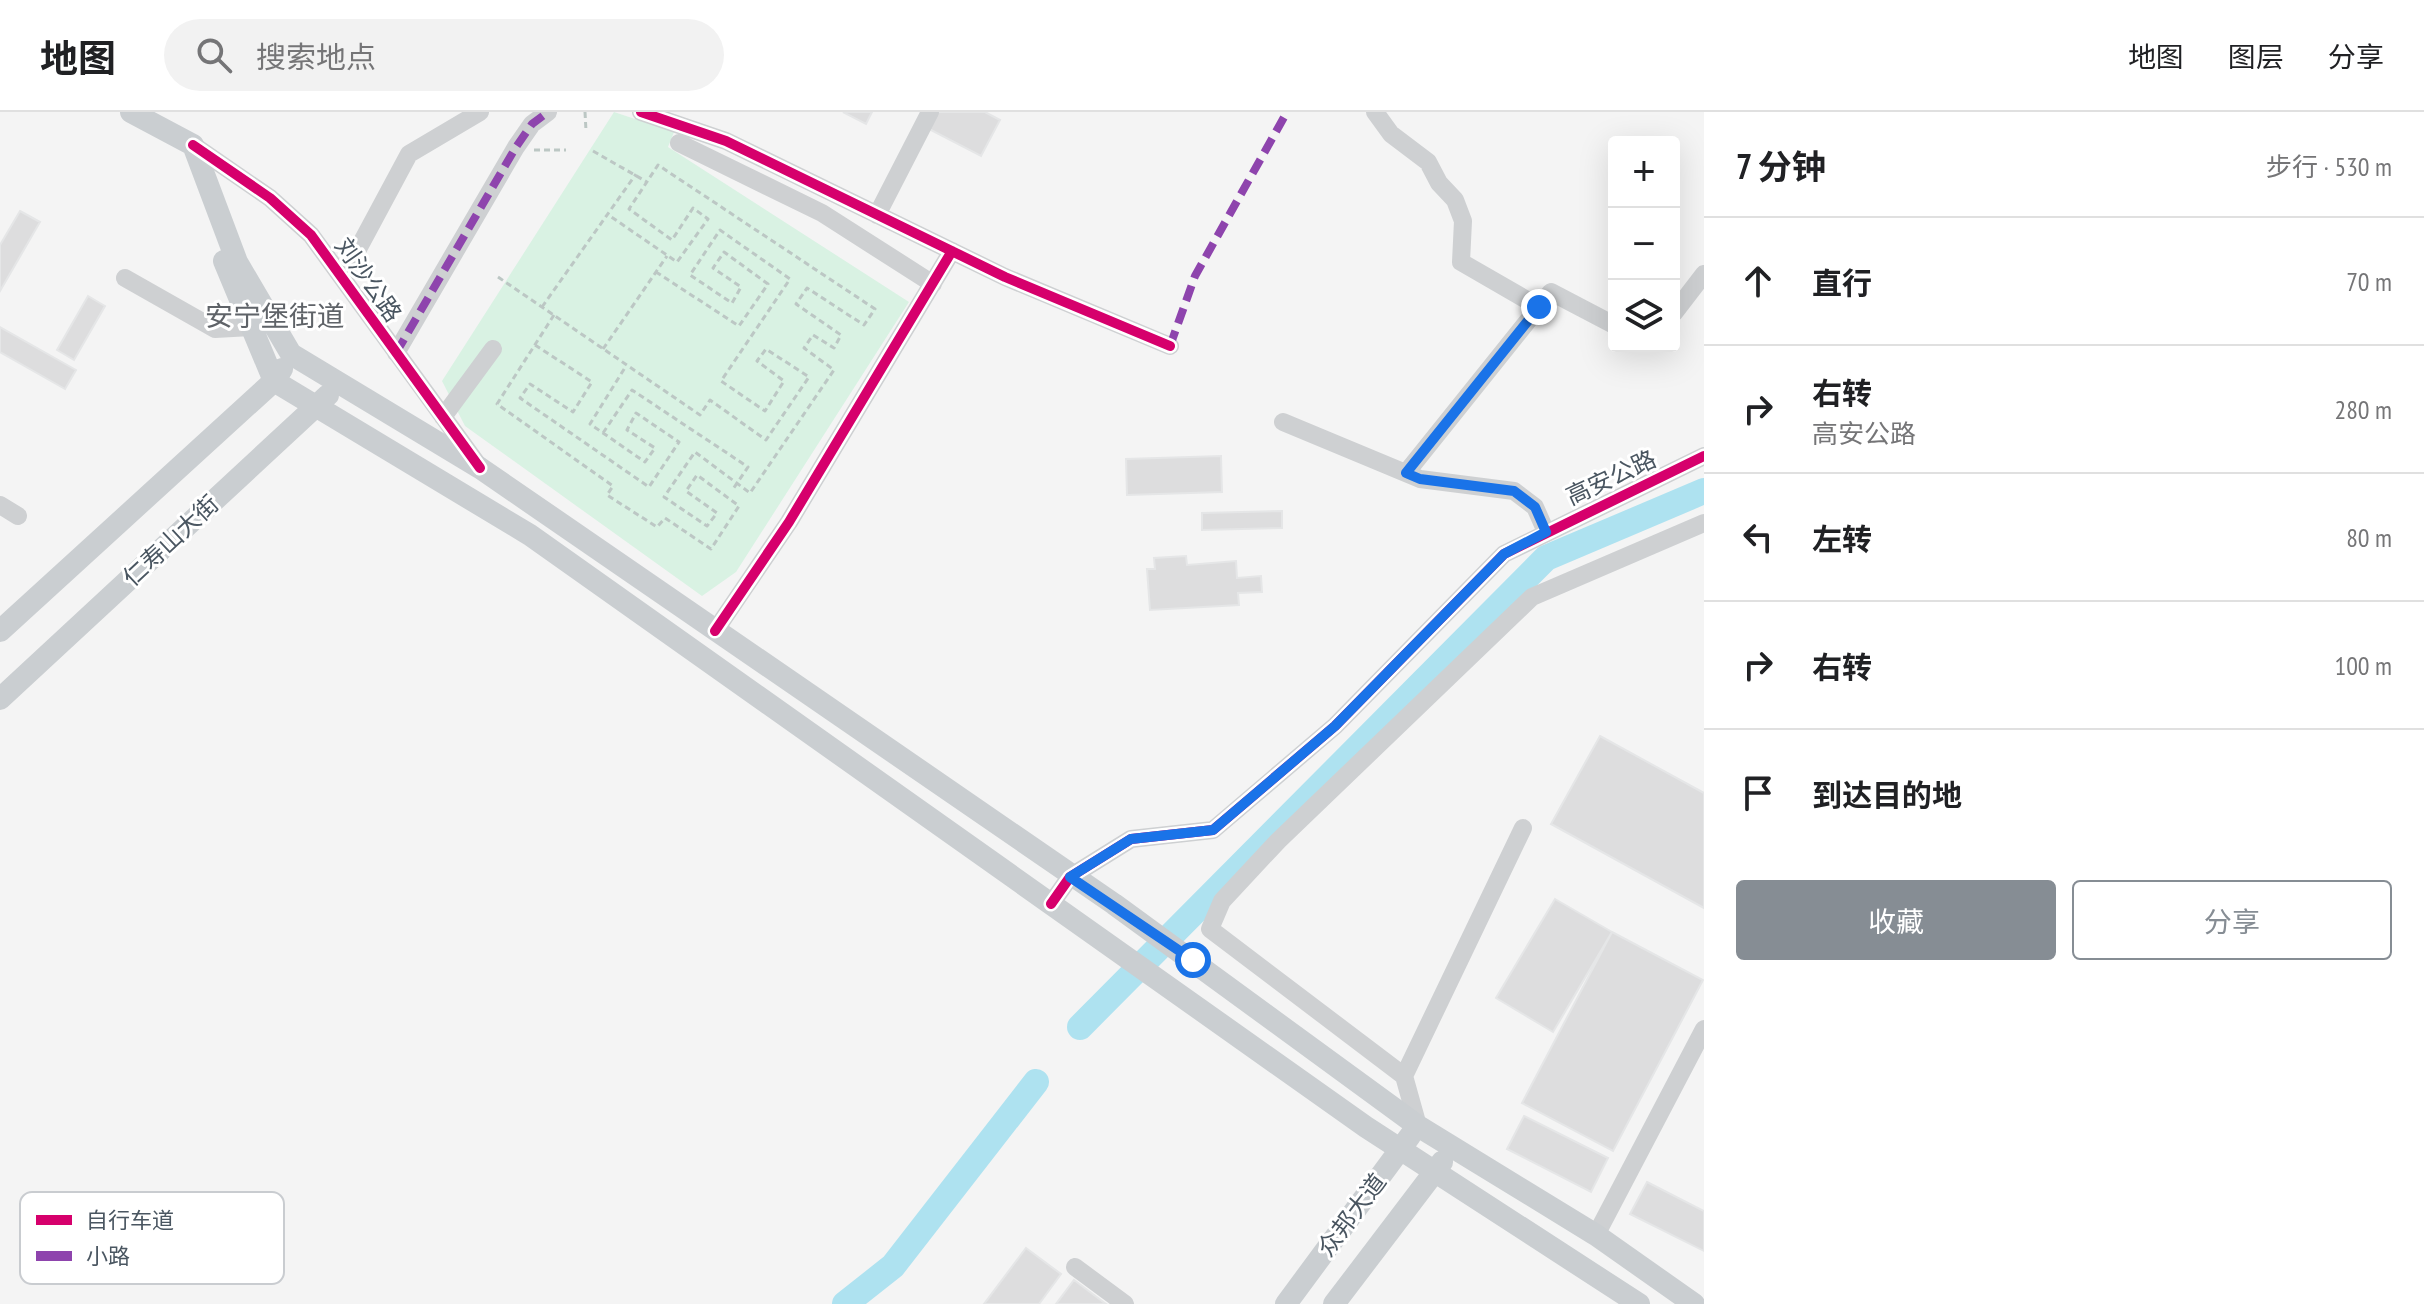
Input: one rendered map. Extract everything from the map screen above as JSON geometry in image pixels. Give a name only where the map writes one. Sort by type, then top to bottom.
[{"type":"main road","name":"刘沙公路","points":[[131,112],[193,145]]},
{"type":"main road","points":[[193,145],[226,269],[274,381],[319,405],[530,535],[1166,988],[1434,1173],[1639,1304]]},
{"type":"main road","points":[[193,145],[237,262],[291,354],[480,468],[1070,877],[1114,904],[1418,1126],[1596,1235],[1694,1304]]},
{"type":"main road","name":"仁寿山大街","points":[[0,631],[274,381],[291,354]]},
{"type":"main road","name":"仁寿山大街","points":[[0,699],[319,405],[340,381]]},
{"type":"main road","name":"众邦大道","points":[[1286,1304],[1418,1126]]},
{"type":"main road","name":"众邦大道","points":[[1334,1304],[1452,1148]]},
{"type":"street","points":[[343,277],[409,154],[480,112]]},
{"type":"street","points":[[396,353],[516,147],[532,124],[548,112]]},
{"type":"street","points":[[641,112],[726,141],[952,251],[1170,346]]},
{"type":"street","points":[[877,215],[930,112]]},
{"type":"street","points":[[1375,112],[1391,134],[1428,162],[1439,183],[1455,200],[1463,221],[1461,262],[1539,307]]},
{"type":"street","points":[[679,143],[822,213],[933,284]]},
{"type":"street","name":"刘沙公路","points":[[193,145],[270,198],[311,235],[480,468]]},
{"type":"street","points":[[715,631],[789,522],[952,251]]},
{"type":"street","points":[[1680,305],[1704,274]]},
{"type":"street","points":[[125,278],[215,329],[251,327]]},
{"type":"street","points":[[1406,473],[1551,292],[1608,322]]},
{"type":"street","points":[[443,417],[493,349]]},
{"type":"street","points":[[1283,422],[1420,479],[1514,491],[1535,507],[1546,532]]},
{"type":"street","name":"高安公路","points":[[1051,904],[1070,877],[1131,839],[1213,830],[1335,726],[1504,554],[1704,456]]},
{"type":"street","points":[[0,505],[18,516]]},
{"type":"street","points":[[1418,1126],[1404,1076],[1210,929],[1222,901],[1278,841],[1532,597],[1704,523]]},
{"type":"street","points":[[1404,1076],[1523,828]]},
{"type":"street","points":[[1596,1235],[1704,1029]]},
{"type":"street","points":[[1075,1267],[1125,1304]]},
{"type":"path","points":[[585,112],[586,131]]},
{"type":"path","points":[[516,147],[546,152],[566,150]]},
{"type":"path","points":[[593,151],[647,182]]},
{"type":"path","points":[[554,315],[497,404],[613,486],[607,495],[657,527],[665,518],[711,549],[739,506],[697,475],[686,491],[717,513],[707,526],[664,497],[695,452],[750,493],[834,370],[804,348],[813,335],[834,348],[841,335],[796,304],[807,288],[864,325],[875,309],[658,165],[629,209],[672,240],[693,208],[708,219],[677,262],[607,214]]},
{"type":"path","points":[[542,307],[636,174]]},
{"type":"path","points":[[498,277],[700,415],[710,400],[766,440],[809,377],[766,349],[757,361],[784,381],[765,411],[721,381],[790,279],[720,230],[690,275],[732,303],[741,287],[713,268],[724,252],[768,284],[739,326],[656,272]]},
{"type":"path","points":[[603,349],[668,255]]},
{"type":"path","points":[[535,345],[592,382],[573,412],[530,384],[520,398],[649,487],[679,442],[636,413],[627,430],[655,448],[645,462],[590,424],[627,365]]},
{"type":"path","points":[[603,433],[632,390],[748,467],[733,489]]},
{"type":"green space","points":[[614,112],[674,132],[668,147],[909,302],[736,572],[702,596],[465,426],[442,381]]},
{"type":"building","points":[[843,112],[872,112],[866,124]]},
{"type":"building","points":[[937,112],[985,112],[1000,120],[981,156],[929,129]]},
{"type":"building","points":[[20,211],[40,222],[0,291],[0,245]]},
{"type":"building","points":[[88,296],[105,306],[74,360],[57,350]]},
{"type":"building","points":[[0,327],[76,370],[65,389],[0,352]]},
{"type":"building","points":[[1221,456],[1222,492],[1127,495],[1126,459]]},
{"type":"building","points":[[1282,511],[1282,528],[1202,530],[1202,513]]},
{"type":"building","points":[[1186,556],[1187,565],[1236,561],[1237,578],[1261,576],[1262,592],[1238,593],[1239,605],[1150,610],[1147,569],[1155,569],[1154,558]]},
{"type":"building","points":[[1600,736],[1704,793],[1704,908],[1551,824]]},
{"type":"building","points":[[1555,899],[1612,932],[1553,1032],[1496,998]]},
{"type":"building","points":[[1612,932],[1703,980],[1613,1151],[1522,1103]]},
{"type":"building","points":[[1524,1116],[1608,1158],[1591,1192],[1507,1149]]},
{"type":"building","points":[[1647,1182],[1704,1211],[1704,1251],[1630,1214]]},
{"type":"building","points":[[1026,1248],[1061,1274],[1039,1304],[984,1304]]},
{"type":"building","points":[[1074,1280],[1106,1304],[1056,1304]]},
{"type":"waterway","points":[[1080,1027],[1546,558],[1704,491]]},
{"type":"waterway","points":[[845,1304],[893,1266],[1036,1082]]},
{"type":"marked path","points":[[396,353],[516,147],[532,124],[548,112]]},
{"type":"marked path","points":[[1170,346],[1195,276],[1287,112]]},
{"type":"cycle path","points":[[641,112],[726,141],[1005,277],[1170,346]]},
{"type":"cycle path","points":[[193,145],[270,198],[311,235],[480,468]]},
{"type":"cycle path","points":[[715,631],[789,522],[952,251]]},
{"type":"cycle path","points":[[1051,904],[1070,877],[1131,839],[1213,830],[1335,726],[1504,554],[1704,456]]},
{"type":"district","name":"安宁堡街道","points":[[275,316]]},
{"type":"route","points":[[1193,960],[1070,877],[1131,839],[1213,830],[1335,726],[1504,554],[1546,532],[1535,507],[1514,491],[1420,479],[1406,473],[1539,307]]}]
